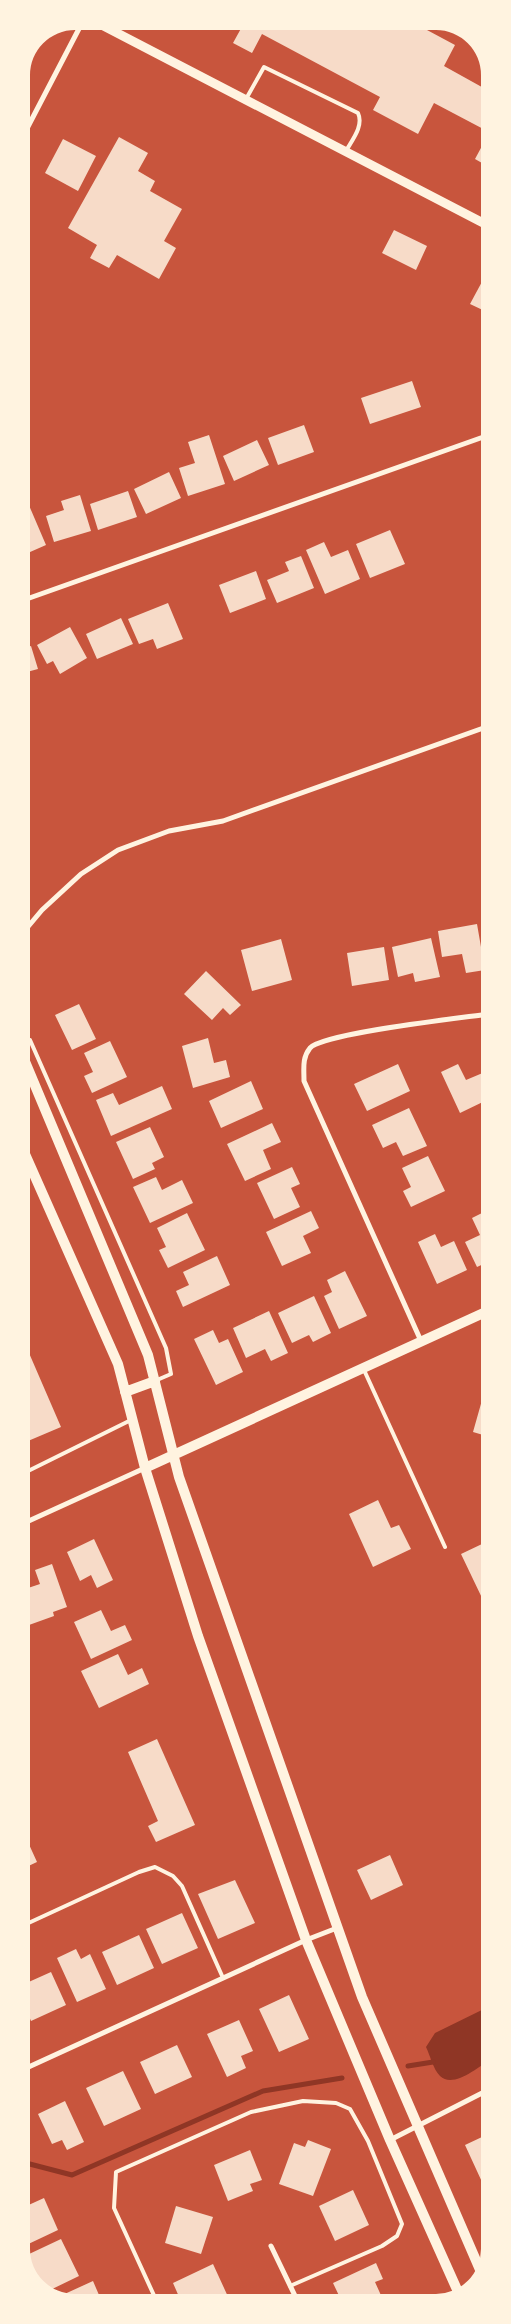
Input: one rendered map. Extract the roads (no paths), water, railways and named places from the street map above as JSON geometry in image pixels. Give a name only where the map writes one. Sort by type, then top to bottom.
[{"type":"main road","points":[[30,1071],[148,1355],[179,1477],[337,1928],[378,2037],[478,2265]]},
{"type":"main road","points":[[30,1163],[118,1364],[145,1468],[198,1636],[306,1940],[390,2140],[457,2289]]},
{"type":"main road","points":[[145,1468],[481,1314]]},
{"type":"main road","points":[[125,1392],[155,1381]]},
{"type":"street","points":[[30,123],[78,30]]},
{"type":"street","points":[[112,30],[481,222]]},
{"type":"street","points":[[30,598],[481,438]]},
{"type":"street","points":[[30,925],[42,910],[81,874],[118,850],[169,831],[222,821],[481,729]]},
{"type":"street","points":[[421,1341],[304,1081],[304,1059],[312,1046],[340,1036],[481,1015]]},
{"type":"street","points":[[30,1520],[145,1468]]},
{"type":"street","points":[[30,2066],[306,1940],[337,1928]]},
{"type":"street","points":[[390,2140],[481,2094]]},
{"type":"street","points":[[271,2246],[294,2294]]},
{"type":"lane","points":[[246,99],[264,67],[358,113],[360,119],[358,127],[346,151]]},
{"type":"lane","points":[[30,1040],[166,1348],[171,1374],[155,1381]]},
{"type":"lane","points":[[363,1368],[445,1547]]},
{"type":"lane","points":[[30,1470],[132,1420]]},
{"type":"lane","points":[[30,1922],[139,1872],[155,1867],[173,1876],[182,1886],[223,1978]]},
{"type":"lane","points":[[153,2294],[114,2208],[116,2172],[251,2112],[303,2101],[336,2103],[350,2109],[368,2141],[402,2224],[397,2236],[382,2246],[290,2286]]},
{"type":"waterway","points":[[408,2066],[433,2062]]},
{"type":"waterway","points":[[30,2164],[72,2175],[263,2091],[342,2078]]}]
